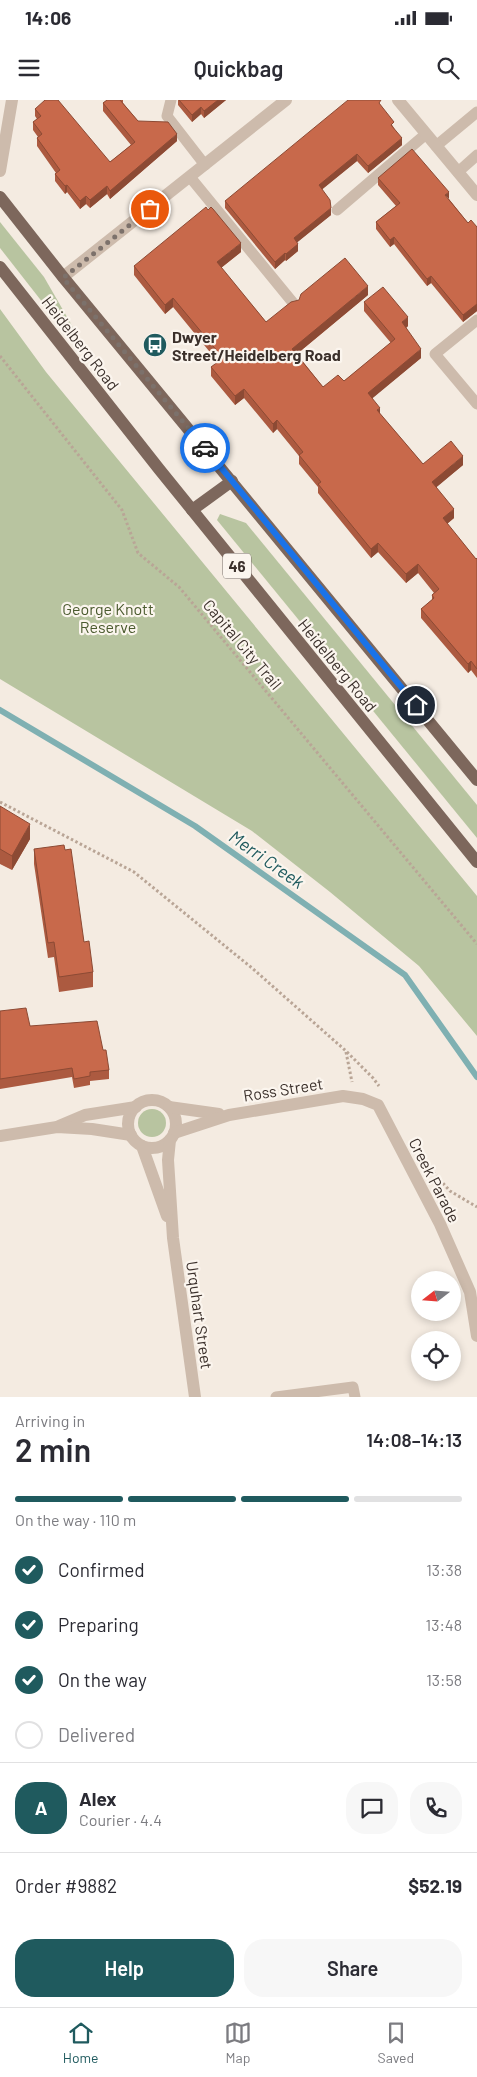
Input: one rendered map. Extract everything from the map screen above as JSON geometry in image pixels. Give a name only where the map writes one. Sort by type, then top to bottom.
[{"type":"main road","name":"Heidelberg Road","points":[[0,197],[63,278],[477,780]]},
{"type":"main road","name":"Heidelberg Road","points":[[0,267],[192,510],[477,862]]},
{"type":"main road","points":[[192,510],[232,481]]},
{"type":"street","points":[[0,171],[12,100]]},
{"type":"street","points":[[63,278],[286,100]]},
{"type":"street","points":[[398,100],[477,195]]},
{"type":"street","name":"Creek Parade","points":[[343,1096],[378,1105],[416,1175],[470,1292],[477,1336]]},
{"type":"street","name":"Ross Street","points":[[172,1137],[229,1115],[343,1096]]},
{"type":"street","points":[[57,1127],[86,1115],[136,1107],[149,1101],[156,1101],[169,1107],[175,1119],[172,1137],[156,1148],[142,1146],[131,1135],[128,1120],[136,1107]]},
{"type":"street","name":"Ross Street","points":[[169,1107],[229,1115]]},
{"type":"street","points":[[0,1136],[57,1127],[92,1129],[131,1135]]},
{"type":"street","name":"Urquhart Street","points":[[172,1137],[168,1160],[173,1238],[195,1397]]},
{"type":"street","name":"Urquhart Street","points":[[142,1146],[160,1193],[173,1238]]},
{"type":"lane","points":[[171,100],[167,116],[205,165]]},
{"type":"lane","points":[[436,146],[477,112]]},
{"type":"lane","points":[[337,210],[426,134]]},
{"type":"lane","points":[[458,172],[477,156]]},
{"type":"lane","points":[[190,177],[294,304]]},
{"type":"lane","points":[[477,320],[436,354],[477,404]]},
{"type":"lane","points":[[276,1397],[353,1387],[354,1397]]},
{"type":"path","name":"Capital City Trail","points":[[0,356],[122,510],[138,553],[180,587],[477,944]]},
{"type":"path","points":[[0,802],[134,872],[252,968],[346,1051],[374,1078],[382,1092]]},
{"type":"path","points":[[346,1051],[356,1099]]},
{"type":"path","points":[[430,1169],[450,1191],[477,1207]]},
{"type":"green space","points":[[0,222],[44,277],[82,343],[79,349],[0,248]]},
{"type":"green space","name":"George Knott Reserve","points":[[0,309],[46,372],[477,896],[477,1036],[419,966],[330,892],[252,831],[0,679]]},
{"type":"green space","points":[[220,514],[246,523],[477,805],[477,838],[217,520]]},
{"type":"green space","points":[[152,1109],[162,1113],[166,1123],[162,1133],[152,1137],[142,1133],[138,1123],[142,1113]]},
{"type":"building","points":[[45,100],[58,100],[110,162],[135,142],[103,103],[107,100],[120,100],[138,121],[168,122],[177,134],[110,191],[107,186],[90,200],[86,196],[80,201],[55,174],[60,170],[37,138],[42,134],[33,122],[41,116],[35,109]]},
{"type":"building","points":[[179,100],[218,100],[204,111],[201,107],[192,115]]},
{"type":"building","points":[[348,100],[381,100],[379,103],[394,122],[391,125],[402,138],[368,166],[357,154],[319,185],[330,200],[331,208],[294,238],[298,244],[275,262],[225,201]]},
{"type":"building","points":[[412,149],[449,192],[445,195],[468,223],[471,220],[477,227],[477,304],[463,315],[431,276],[427,279],[394,237],[390,240],[376,222],[400,203],[378,178]]},
{"type":"building","points":[[206,207],[208,210],[211,207],[213,209],[241,243],[217,262],[266,322],[291,302],[299,300],[301,294],[345,258],[368,286],[292,349],[323,387],[338,375],[344,381],[395,339],[364,302],[383,287],[408,317],[402,322],[421,349],[368,393],[380,408],[377,410],[423,464],[451,441],[463,456],[432,482],[454,509],[443,518],[477,558],[477,669],[471,661],[468,664],[421,609],[434,598],[432,595],[439,589],[418,564],[406,574],[378,543],[371,549],[318,484],[321,482],[299,455],[303,452],[277,420],[273,424],[244,389],[235,396],[211,367],[223,358],[173,298],[165,305],[134,266]]},
{"type":"building","points":[[0,806],[30,824],[12,856],[0,849]]},
{"type":"building","points":[[64,845],[65,850],[71,849],[84,942],[89,941],[93,972],[59,977],[54,942],[48,943],[34,849]]},
{"type":"building","points":[[26,1008],[30,1026],[97,1021],[103,1050],[106,1050],[109,1070],[90,1072],[90,1076],[74,1079],[72,1068],[0,1079],[0,1011]]},
{"type":"waterway","name":"Merri Creek","points":[[0,710],[195,826],[405,975],[477,1077]]},
{"type":"way so far","points":[[150,209],[63,278],[205,448]]},
{"type":"place","name":"Dwyer Street/Heidelberg Road","points":[[155,345]]},
{"type":"route","points":[[205,448],[416,705]]}]
